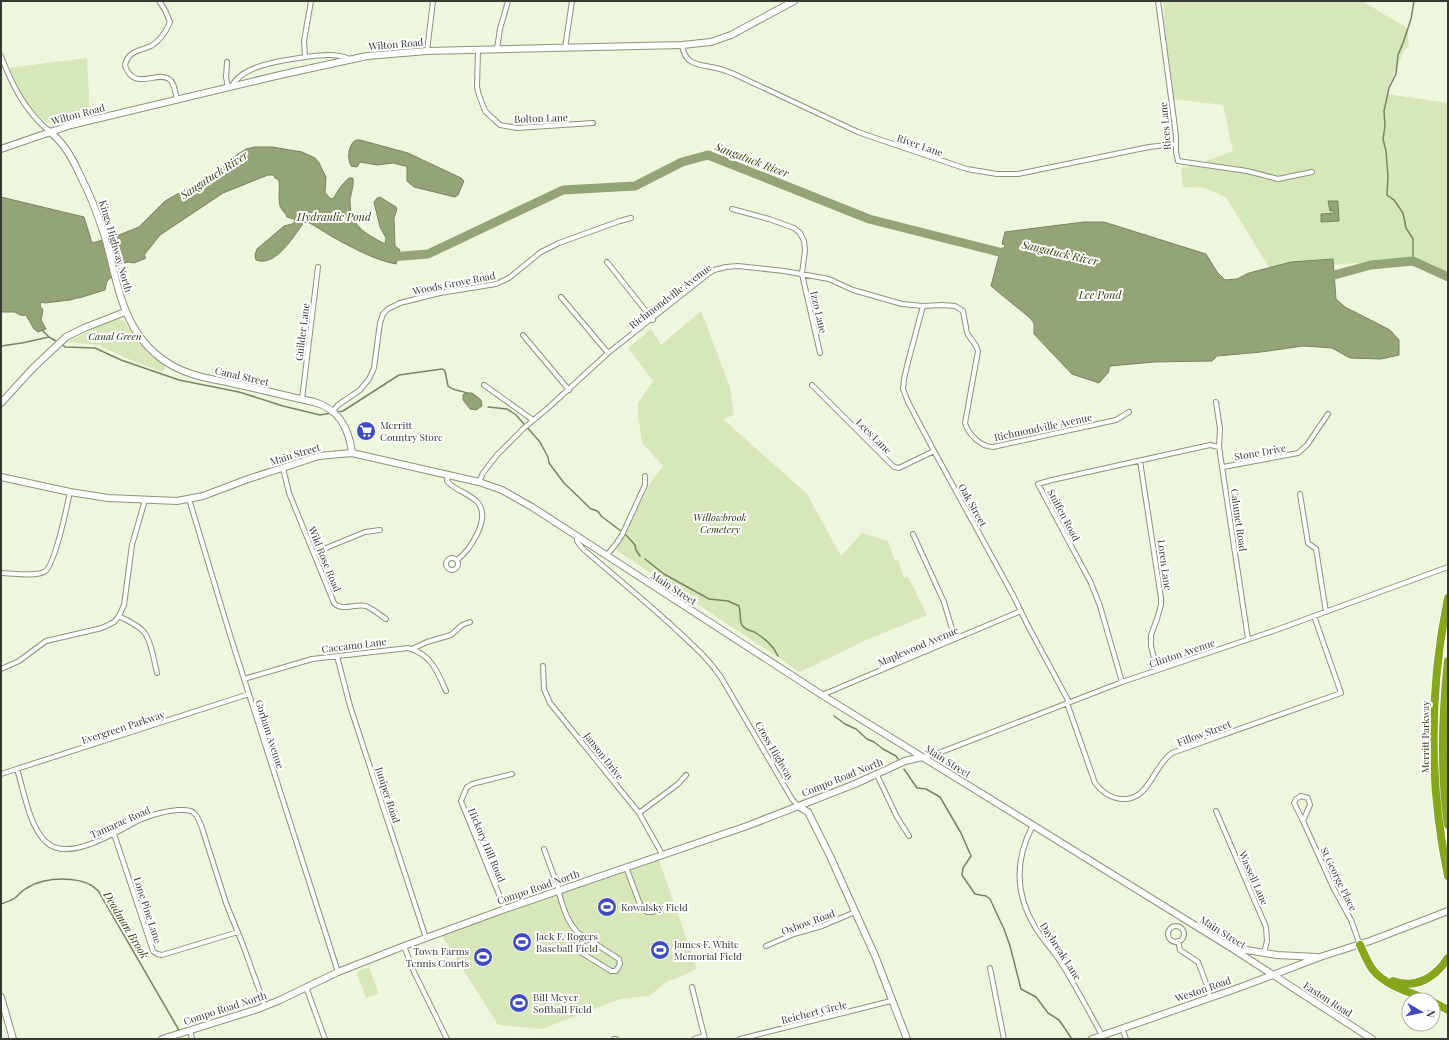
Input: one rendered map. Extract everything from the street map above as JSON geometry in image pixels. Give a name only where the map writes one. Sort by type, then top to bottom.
[{"type":"highway","name":"Merritt Parkway","points":[[1448,598],[1438,660],[1434,733],[1434,771],[1437,806],[1448,876]]},
{"type":"highway","name":"Merritt Parkway","points":[[1448,661],[1445,685],[1443,755],[1444,793],[1448,825]]},
{"type":"highway","points":[[1445,685],[1448,760]]},
{"type":"highway","points":[[1360,944],[1368,963],[1379,975],[1394,985],[1410,992]]},
{"type":"highway","points":[[1379,975],[1398,982],[1409,984],[1418,983],[1432,976],[1443,966],[1448,958]]},
{"type":"main road","name":"Wilton Road","points":[[1,149],[50,131],[230,86],[350,59],[427,51],[682,45],[711,42],[731,36],[794,1]]},
{"type":"main road","name":"Kings Highway North","points":[[50,131],[60,141],[77,169],[93,202],[125,312]]},
{"type":"main road","name":"Canal Street","points":[[125,312],[146,346],[160,358],[177,368],[209,378],[302,399],[320,404],[332,411],[343,423],[350,439],[352,453]]},
{"type":"main road","points":[[1,403],[50,351],[65,338],[84,328],[125,312]]},
{"type":"main road","name":"Main Street","points":[[1,477],[70,492],[114,499],[177,501],[213,493],[323,455],[352,453],[479,482],[496,488],[518,498],[822,695],[1273,975]]},
{"type":"main road","name":"Compo Road North","points":[[162,1039],[265,1006],[338,972],[404,946],[504,909],[747,826],[877,775],[905,762],[922,757]]},
{"type":"main road","name":"Cross Highway","points":[[798,806],[808,812],[855,912],[876,958],[891,1001],[907,1039]]},
{"type":"main road","name":"Weston Road","points":[[1092,1039],[1360,944],[1448,911]]},
{"type":"main road","name":"Weston Road","points":[[1230,947],[1286,956],[1320,957]]},
{"type":"main road","name":"Easton Road","points":[[1273,975],[1372,1039]]},
{"type":"main road","points":[[1,997],[13,1039]]},
{"type":"street","points":[[159,1],[170,22],[166,31],[151,46],[131,54],[125,66],[129,73],[138,79],[147,80],[165,77],[169,78],[177,99]]},
{"type":"street","points":[[305,57],[304,41],[311,1]]},
{"type":"street","points":[[427,51],[433,1]]},
{"type":"street","points":[[497,50],[500,29],[508,1]]},
{"type":"street","points":[[565,48],[572,1]]},
{"type":"street","name":"Rices Lane","points":[[1158,1],[1175,126],[1176,158],[1178,161],[1247,171],[1278,179],[1312,172]]},
{"type":"street","name":"River Lane","points":[[682,45],[684,54],[694,63],[734,74],[871,137],[949,163],[987,173],[1005,175],[1018,174],[1149,147],[1176,144]]},
{"type":"street","name":"Bolton Lane","points":[[478,50],[477,87],[479,95],[485,111],[500,124],[517,128],[594,123]]},
{"type":"street","points":[[227,62],[226,77],[230,86],[237,79],[257,68],[281,60],[332,55],[350,59]]},
{"type":"street","name":"Kings Highway North","points":[[1,56],[8,75],[20,98],[40,123],[50,131]]},
{"type":"street","name":"Izzo Lane","points":[[732,209],[769,218],[794,228],[800,233],[804,241],[805,250],[802,274],[820,353]]},
{"type":"street","name":"Woods Grove Road","points":[[332,411],[338,404],[360,390],[369,379],[374,368],[380,323],[383,314],[388,309],[400,303],[440,293],[496,284],[509,278],[541,252],[559,243],[631,218]]},
{"type":"street","points":[[607,262],[653,320]]},
{"type":"street","name":"Richmondville Avenue","points":[[479,482],[483,473],[492,462],[528,424],[569,390],[608,354],[653,320],[708,274],[721,268],[738,266],[829,279],[853,290],[911,306],[950,305],[959,308],[962,311],[967,333],[978,351],[965,423],[968,429],[985,446],[993,447],[1116,420],[1129,412]]},
{"type":"street","name":"Guilder Lane","points":[[302,399],[318,267]]},
{"type":"street","points":[[561,297],[608,354]]},
{"type":"street","name":"Oak Street","points":[[922,306],[906,368],[903,389],[908,402],[1014,597],[1068,703]]},
{"type":"street","points":[[523,335],[569,390]]},
{"type":"street","points":[[484,385],[533,420]]},
{"type":"street","name":"Lees Lane","points":[[812,385],[894,467],[899,468],[934,451]]},
{"type":"street","name":"Calumet Road","points":[[1216,402],[1220,429],[1219,447],[1248,639]]},
{"type":"street","name":"Stone Drive","points":[[1223,467],[1298,454],[1308,446],[1328,414]]},
{"type":"street","name":"Sniffen Road","points":[[1122,682],[1094,589],[1038,484],[1210,446],[1219,447]]},
{"type":"street","name":"Loren Lane","points":[[1140,461],[1161,598],[1161,605],[1151,635],[1151,646],[1157,670]]},
{"type":"street","name":"Wild Rose Road","points":[[283,468],[289,493],[334,603],[337,606],[365,606],[386,619]]},
{"type":"street","points":[[448,475],[448,481],[451,486],[472,498],[478,503],[482,510],[480,527],[464,555],[457,560]]},
{"type":"street","points":[[607,555],[622,535],[645,485],[645,476]]},
{"type":"street","points":[[1,573],[36,574],[43,573],[48,570],[63,524],[70,492]]},
{"type":"street","points":[[1300,494],[1308,543],[1316,549],[1326,612]]},
{"type":"street","name":"Gorham Avenue","points":[[189,499],[230,635],[338,972]]},
{"type":"street","points":[[1,669],[19,662],[46,640],[102,628],[114,622],[119,616],[124,605],[132,545],[145,500]]},
{"type":"street","points":[[314,552],[366,532],[380,530]]},
{"type":"street","points":[[913,534],[944,602],[955,639]]},
{"type":"street","name":"Cross Highway","points":[[577,536],[577,541],[582,548],[686,638],[712,665],[792,799],[798,806]]},
{"type":"street","name":"Clinton Avenue","points":[[922,757],[936,754],[1122,682],[1326,612],[1448,567]]},
{"type":"street","name":"Maplewood Avenue","points":[[822,695],[1021,612]]},
{"type":"street","points":[[119,616],[139,627],[146,635],[158,673]]},
{"type":"street","name":"Fillow Street","points":[[1068,703],[1095,783],[1100,789],[1111,796],[1120,799],[1134,798],[1144,790],[1164,760],[1172,753],[1341,694],[1314,616]]},
{"type":"street","points":[[412,649],[427,642],[451,635],[462,625],[470,622]]},
{"type":"street","name":"Caccamo Lane","points":[[244,679],[318,658],[397,648],[412,649]]},
{"type":"street","points":[[412,649],[424,655],[430,661],[439,675],[446,692]]},
{"type":"street","name":"Juniper Road","points":[[337,656],[350,706],[426,938]]},
{"type":"street","name":"Janson Drive","points":[[543,666],[544,689],[550,703],[639,813],[662,854]]},
{"type":"street","name":"Evergreen Parkway","points":[[1,774],[249,694]]},
{"type":"street","name":"Tamarac Road","points":[[17,769],[35,826],[41,836],[51,846],[70,850],[97,842],[143,819],[168,811],[184,810],[192,812],[197,817],[202,828],[226,903],[265,1006]]},
{"type":"street","name":"Hickory Hill Road","points":[[504,909],[461,801],[467,788],[472,784],[512,774]]},
{"type":"street","points":[[639,813],[678,784],[686,774]]},
{"type":"street","points":[[877,775],[897,817],[909,836]]},
{"type":"street","name":"St George Place","points":[[1304,821],[1310,805],[1308,798],[1301,796],[1296,799],[1294,803],[1304,821],[1360,944]]},
{"type":"street","name":"Wassell Lane","points":[[1216,811],[1266,927],[1267,942],[1264,953]]},
{"type":"street","name":"Daybreak Lane","points":[[1033,825],[1026,838],[1021,857],[1019,879],[1024,904],[1035,927],[1059,960],[1102,1035]]},
{"type":"street","name":"Lone Pine Lane","points":[[114,834],[153,952],[162,955],[238,932]]},
{"type":"street","points":[[544,849],[568,920],[577,932],[619,959],[620,964],[616,971],[611,972],[582,953],[579,948],[585,938]]},
{"type":"street","points":[[626,867],[641,907],[647,912],[653,912]]},
{"type":"street","name":"Oxbow Road","points":[[766,946],[794,934],[822,926],[855,912]]},
{"type":"street","points":[[1178,941],[1180,950],[1198,962],[1210,997]]},
{"type":"street","points":[[404,946],[414,972],[447,1039]]},
{"type":"street","points":[[990,968],[1004,1039]]},
{"type":"street","points":[[692,987],[704,1038],[694,1039]]},
{"type":"street","points":[[306,988],[325,1039]]},
{"type":"street","name":"Reichert Circle","points":[[740,1039],[891,1001]]},
{"type":"street","points":[[1122,1028],[1126,1039]]},
{"type":"street","points":[[190,1030],[192,1039]]},
{"type":"green space","points":[[1163,1],[1362,1],[1407,28],[1409,46],[1404,50],[1386,94],[1448,103],[1448,274],[1411,266],[1355,263],[1335,265],[1301,273],[1271,271],[1226,197],[1205,188],[1183,187],[1181,168],[1195,165],[1233,151],[1223,105],[1173,99],[1166,46]]},
{"type":"green space","points":[[87,58],[90,115],[58,123],[44,121],[38,115],[19,91],[8,68]]},
{"type":"green space","name":"Willowbrook Cemetery","points":[[701,311],[730,387],[734,415],[723,419],[807,494],[841,556],[862,533],[888,541],[895,561],[898,560],[904,578],[908,576],[927,615],[864,641],[800,672],[616,550],[652,480],[663,466],[642,443],[638,415],[638,403],[653,381],[628,348],[651,329],[661,345]]},
{"type":"green space","name":"Canal Green","points":[[115,319],[124,321],[146,351],[166,366],[162,372],[98,345],[67,342]]},
{"type":"green space","points":[[659,860],[697,969],[665,983],[649,996],[620,999],[542,1029],[498,1025],[441,934],[512,908]]},
{"type":"green space","points":[[369,967],[379,993],[366,998],[356,972]]},
{"type":"water","points":[[356,140],[408,153],[461,178],[464,181],[458,195],[455,197],[414,187],[407,181],[407,166],[393,163],[377,165],[360,162],[357,167],[351,166],[349,152],[351,145]]},
{"type":"water","name":"Hydraulic Pond","points":[[255,147],[272,147],[302,152],[315,158],[326,177],[325,193],[331,199],[334,198],[338,190],[349,178],[353,178],[353,187],[350,200],[353,217],[360,228],[385,244],[386,238],[380,227],[374,202],[380,197],[396,207],[397,209],[394,218],[395,246],[400,250],[396,264],[363,253],[305,221],[278,255],[263,261],[256,260],[255,255],[257,249],[284,226],[295,222],[294,219],[287,217],[280,206],[279,180],[275,178],[274,175],[268,175],[223,193],[160,235],[144,255],[146,258],[134,263],[124,263],[123,268],[107,281],[105,290],[70,300],[45,303],[41,302],[40,306],[43,310],[41,320],[46,329],[38,332],[34,329],[26,315],[20,315],[15,312],[1,312],[1,197],[84,217],[92,243],[114,237],[139,227],[165,201],[220,170],[246,149]]},
{"type":"water","points":[[1328,201],[1338,201],[1339,221],[1321,222],[1321,214],[1334,213],[1334,211],[1330,211]]},
{"type":"water","name":"Lee Pond","points":[[1084,222],[1104,222],[1206,254],[1217,272],[1225,280],[1237,279],[1249,273],[1291,262],[1333,259],[1336,299],[1345,307],[1390,330],[1399,340],[1399,355],[1381,359],[1350,358],[1332,348],[1303,346],[1217,356],[1212,361],[1154,362],[1110,366],[1108,373],[1099,383],[1072,374],[1034,334],[1034,323],[1030,318],[991,286],[1001,248],[1004,248],[1005,245],[1002,244],[1005,232]]},
{"type":"water","points":[[465,393],[472,393],[481,400],[482,406],[476,410],[470,409],[463,400],[463,395]]},
{"type":"waterway","points":[[1413,261],[1413,239],[1406,228],[1403,213],[1394,200],[1387,195],[1388,176],[1386,151],[1383,139],[1385,126],[1384,111],[1389,88],[1396,74],[1398,55],[1411,19],[1414,1]]},
{"type":"waterway","name":"Saugatuck River","points":[[388,255],[391,257],[428,254],[563,190],[635,186],[682,162],[708,155],[869,219],[1011,255]]},
{"type":"waterway","name":"Saugatuck River","points":[[1323,278],[1371,265],[1413,261],[1448,277]]},
{"type":"waterway","points":[[42,330],[49,337]]},
{"type":"waterway","points":[[1,346],[49,337],[59,343]]},
{"type":"waterway","points":[[62,344],[65,347],[95,348],[121,360],[179,380],[239,392],[283,406],[320,415],[331,413]]},
{"type":"waterway","points":[[337,412],[343,411],[399,375],[442,369],[445,371],[448,386],[450,388],[467,393]]},
{"type":"waterway","points":[[488,407],[507,409],[516,415],[540,442],[548,457],[549,463],[564,483],[591,509],[597,511],[601,516],[621,531]]},
{"type":"waterway","points":[[626,535],[635,545],[640,556]]},
{"type":"waterway","points":[[645,559],[664,574],[709,599],[728,601],[739,606],[742,625],[766,640],[778,656]]},
{"type":"waterway","points":[[834,716],[845,724],[856,729],[867,739],[896,756],[898,759]]},
{"type":"waterway","points":[[904,769],[917,788],[926,789],[940,797],[961,833],[971,856],[963,868],[962,875],[975,894],[986,896],[990,899],[1010,946],[1021,989],[1036,997],[1048,1013],[1059,1020],[1072,1039]]},
{"type":"waterway","name":"Deadman Brook","points":[[1,904],[10,901],[25,889],[43,881],[64,879],[75,880],[93,886],[99,892],[180,1032]]},
{"type":"place","name":"Merritt Country Store","points":[[366,431]]},
{"type":"place","name":"Kowalsky Field","points":[[607,907]]},
{"type":"place","name":"Jack F. Rogers Baseball Field","points":[[522,942]]},
{"type":"place","name":"James F. White Memorial Field","points":[[660,950]]},
{"type":"place","name":"Town Farms Tennis Courts","points":[[483,957]]},
{"type":"place","name":"Bill Meyer Softball Field","points":[[519,1003]]}]
